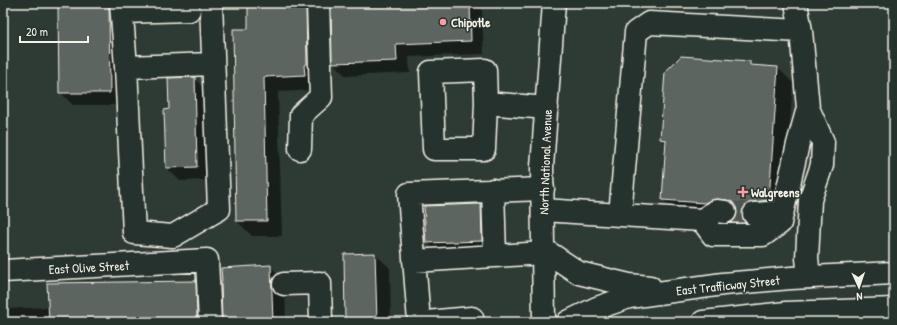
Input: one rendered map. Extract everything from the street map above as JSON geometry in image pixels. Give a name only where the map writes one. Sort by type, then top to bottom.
[{"type":"main road","points":[[300,149],[301,115],[321,97],[318,3]]},
{"type":"main road","name":"North National Avenue","points":[[544,322],[542,167],[554,3]]},
{"type":"main road","points":[[796,3],[802,31],[808,108],[823,142],[822,165],[810,200],[807,258],[809,277]]},
{"type":"main road","points":[[189,10],[121,7],[126,68],[134,233],[173,236],[219,209],[213,64],[216,4]]},
{"type":"main road","points":[[620,215],[636,32],[649,23],[802,31]]},
{"type":"main road","points":[[126,68],[213,64]]},
{"type":"main road","points":[[486,103],[547,108]]},
{"type":"main road","points":[[702,220],[713,235],[763,235],[780,223],[808,108]]},
{"type":"main road","points":[[419,322],[413,255],[410,194],[543,188]]},
{"type":"main road","points":[[493,190],[495,255]]},
{"type":"main road","points":[[543,210],[702,220],[716,211],[725,212]]},
{"type":"main road","points":[[754,214],[782,212]]},
{"type":"main road","points":[[173,236],[175,262]]},
{"type":"main road","points":[[413,255],[480,245],[495,255],[543,251],[579,273],[628,285],[680,290]]},
{"type":"main road","name":"East Olive Street","points":[[3,271],[207,260],[210,322]]},
{"type":"main road","name":"East Trafficway Street","points":[[568,322],[597,308],[629,297],[723,284],[809,277],[894,273]]},
{"type":"main road","points":[[284,284],[320,283],[321,322]]},
{"type":"main road","points":[[703,322],[786,313],[894,308]]},
{"type":"main road","points":[[426,322],[472,318]]},
{"type":"building","points":[[248,3],[306,3],[307,64],[304,65],[305,75],[264,77],[267,221],[236,221],[233,29],[248,29]]},
{"type":"building","points":[[331,3],[470,3],[471,41],[396,44],[397,61],[332,63]]},
{"type":"building","points":[[109,4],[110,93],[59,93],[58,5]]},
{"type":"building","name":"Walgreens","points":[[681,56],[750,61],[750,65],[778,67],[769,200],[747,204],[743,209],[742,214],[745,222],[731,222],[735,219],[737,214],[737,207],[733,202],[727,200],[717,199],[710,200],[705,203],[662,200],[666,140],[660,139],[665,72]]},
{"type":"building","points":[[195,77],[197,167],[166,168],[164,110],[169,109],[168,78]]},
{"type":"building","points":[[481,204],[482,241],[426,243],[424,206]]},
{"type":"building","points":[[375,253],[377,322],[345,322],[344,254]]},
{"type":"building","points":[[271,265],[273,322],[222,322],[221,268]]},
{"type":"building","points":[[196,281],[197,322],[49,322],[47,283]]},
{"type":"tunnel","points":[[725,212],[754,214]]},
{"type":"place","name":"Chipotle","points":[[443,22]]},
{"type":"place","name":"Walgreens","points":[[743,192]]}]
